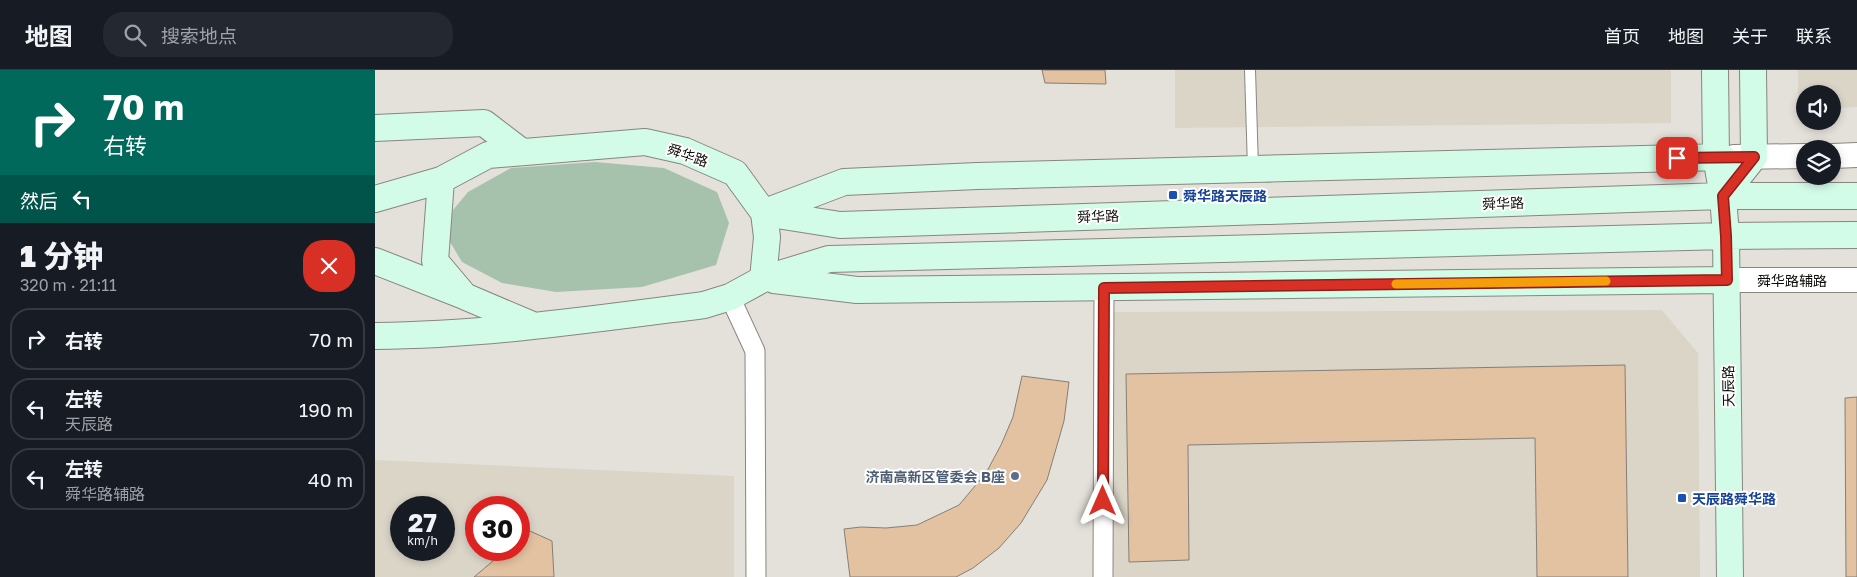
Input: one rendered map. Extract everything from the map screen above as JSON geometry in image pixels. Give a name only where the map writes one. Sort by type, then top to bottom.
[{"type":"main road","name":"天辰路","points":[[1715,70],[1719,157],[1726,236],[1730,577]]},
{"type":"main road","points":[[1723,196],[1754,157],[1753,70]]},
{"type":"main road","points":[[375,128],[484,123],[522,152]]},
{"type":"main road","name":"舜华路","points":[[375,199],[441,180],[488,155],[645,142],[685,151],[735,173],[764,213],[840,225],[1723,196],[1857,196]]},
{"type":"main road","points":[[763,279],[767,237],[764,213],[844,182],[1253,168],[1719,157]]},
{"type":"main road","points":[[441,180],[435,261],[464,296]]},
{"type":"main road","points":[[375,336],[407,336],[535,326],[704,305],[730,297],[763,279],[829,260],[1726,236],[1857,235]]},
{"type":"main road","points":[[375,262],[535,326]]},
{"type":"main road","points":[[763,279],[857,290],[1727,280]]},
{"type":"street","points":[[1841,156],[1857,155]]},
{"type":"street","points":[[1719,157],[1796,156]]},
{"type":"street","name":"舜华路辅路","points":[[1727,280],[1857,280]]},
{"type":"street","points":[[1103,577],[1104,288]]},
{"type":"street","points":[[730,297],[755,351],[756,577]]},
{"type":"lane","points":[[1250,70],[1253,168]]},
{"type":"shaded area","points":[[1175,70],[1671,70],[1671,123],[1175,128]]},
{"type":"shaded area","points":[[1798,70],[1857,70],[1857,107],[1841,108],[1841,85],[1798,85]]},
{"type":"shaded area","points":[[1662,310],[1698,353],[1700,577],[1106,577],[1104,312]]},
{"type":"shaded area","points":[[375,460],[734,476],[734,577],[375,577]]},
{"type":"green space","points":[[595,162],[664,168],[717,192],[729,223],[716,265],[642,287],[556,292],[502,283],[462,262],[447,237],[453,210],[468,192],[511,168]]},
{"type":"building","points":[[1042,70],[1105,70],[1106,84],[1045,83]]},
{"type":"building","points":[[1625,365],[1628,577],[1537,577],[1535,438],[1188,445],[1189,560],[1129,562],[1126,374]]},
{"type":"building","name":"济南高新区管委会 B座","points":[[1022,376],[1069,382],[1064,421],[1047,480],[1021,523],[999,548],[973,568],[956,577],[850,577],[844,529],[917,525],[959,505],[986,473],[1001,445],[1013,417]]},
{"type":"building","points":[[1857,397],[1857,577],[1846,577],[1845,398]]},
{"type":"building","points":[[530,531],[552,541],[554,577],[474,577],[493,561],[530,561]]},
{"type":"slow traffic","points":[[1396,284],[1606,281]]},
{"type":"place","name":"舜华路天辰路","points":[[1173,195]]},
{"type":"place","name":"济南高新区管委会 B座","points":[[1015,476]]},
{"type":"place","name":"天辰路舜华路","points":[[1682,498]]},
{"type":"route","points":[[1103,501],[1104,288],[1727,280],[1723,196],[1754,157],[1677,158]]}]
